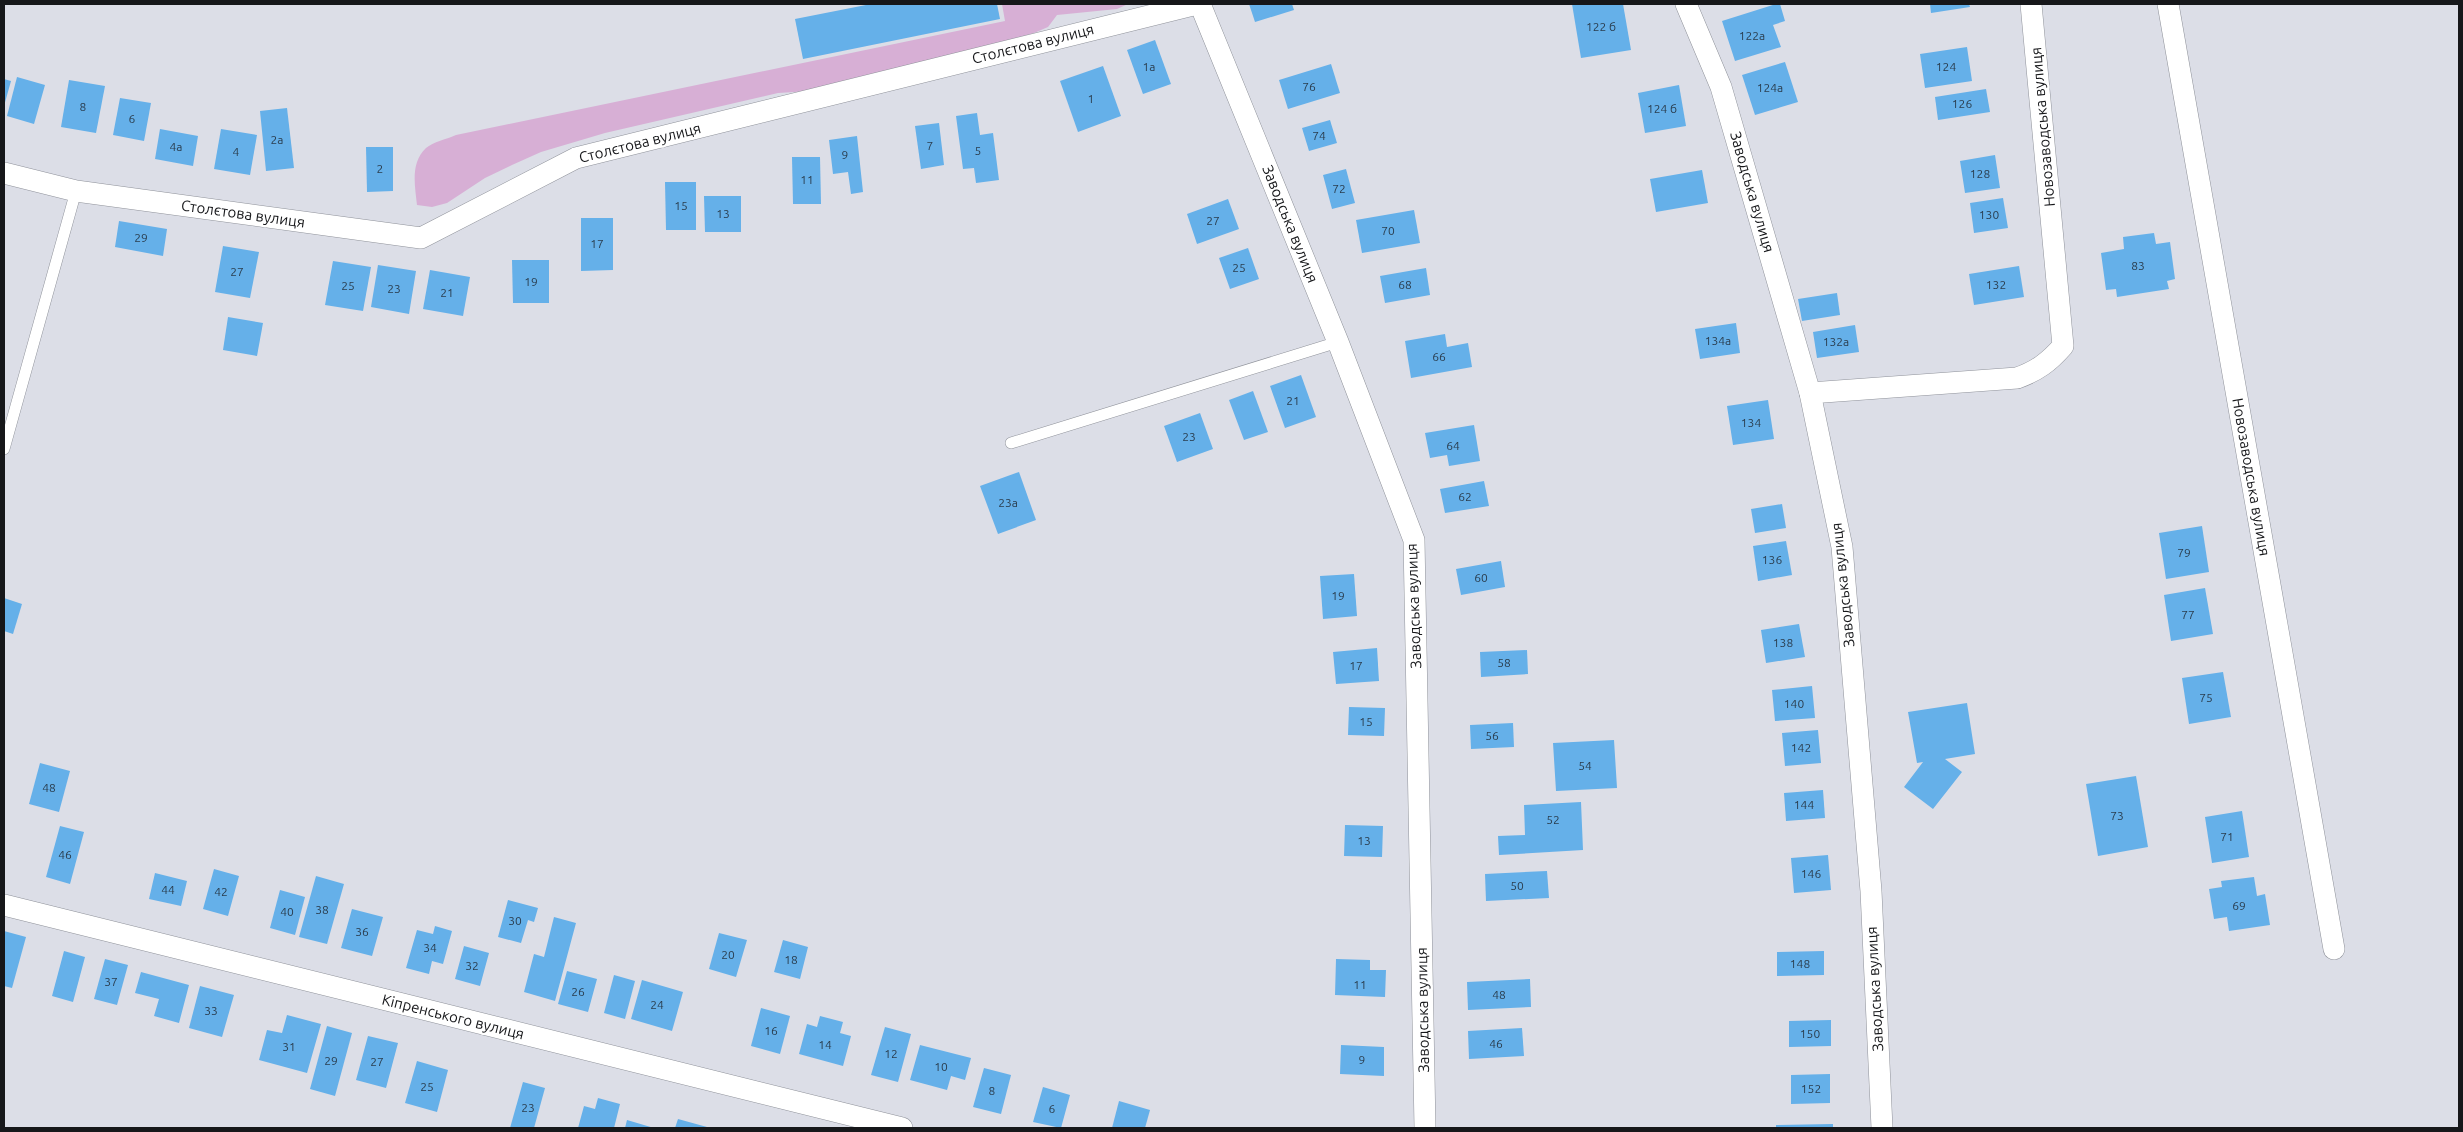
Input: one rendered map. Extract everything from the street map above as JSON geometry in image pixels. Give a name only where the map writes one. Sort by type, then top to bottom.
[{"type":"street","name":"Столєтова вулиця","points":[[4,173],[76,190],[421,238],[576,158],[1198,4]]},
{"type":"street","name":"Заводська вулиця","points":[[1198,4],[1338,342],[1414,540],[1425,1128]]},
{"type":"street","name":"Заводська вулиця","points":[[1686,4],[1721,87],[1810,393],[1842,547],[1871,891],[1882,1128]]},
{"type":"street","name":"Новозаводська вулиця","points":[[1810,393],[2017,378],[2036,372],[2048,363],[2063,346],[2031,4]]},
{"type":"street","name":"Новозаводська вулиця","points":[[2168,4],[2334,949]]},
{"type":"street","name":"Кіпренського вулиця","points":[[4,905],[902,1128]]},
{"type":"lane","points":[[4,449],[76,190]]},
{"type":"lane","points":[[1011,443],[1338,342]]},
{"type":"shaded area","points":[[1002,4],[1128,4],[1117,9],[1057,15],[1048,27],[1034,33],[870,80],[826,90],[778,93],[605,133],[541,152],[485,178],[447,203],[432,207],[417,205],[415,175],[421,154],[432,144],[456,135],[1005,21]]},
{"type":"building","points":[[871,4],[997,4],[1000,19],[803,59],[795,19]]},
{"type":"building","points":[[1249,4],[1292,4],[1294,10],[1255,22]]},
{"type":"building","points":[[1572,4],[1623,4],[1631,50],[1581,58]]},
{"type":"building","points":[[1780,4],[1785,21],[1773,25],[1781,47],[1735,61],[1722,21]]},
{"type":"building","points":[[1930,4],[1969,4],[1970,7],[1931,13]]},
{"type":"building","points":[[1155,40],[1171,84],[1143,94],[1127,50]]},
{"type":"building","points":[[1967,47],[1972,81],[1925,88],[1920,54]]},
{"type":"building","points":[[1785,62],[1798,102],[1755,115],[1742,75]]},
{"type":"building","points":[[1331,64],[1340,93],[1288,109],[1279,80]]},
{"type":"building","points":[[1103,66],[1121,116],[1078,132],[1060,81]]},
{"type":"building","points":[[17,77],[45,85],[34,124],[7,116]]},
{"type":"building","points":[[4,79],[11,81],[4,106]]},
{"type":"building","points":[[69,80],[105,86],[96,133],[61,127]]},
{"type":"building","points":[[1679,85],[1686,126],[1645,133],[1638,93]]},
{"type":"building","points":[[1986,89],[1990,112],[1938,120],[1935,97]]},
{"type":"building","points":[[120,98],[151,103],[144,141],[113,135]]},
{"type":"building","points":[[287,108],[294,168],[266,171],[260,111]]},
{"type":"building","points":[[977,113],[980,135],[993,133],[999,180],[976,183],[974,168],[963,169],[956,116]]},
{"type":"building","points":[[1330,120],[1337,143],[1309,151],[1302,128]]},
{"type":"building","points":[[939,123],[944,165],[921,169],[915,126]]},
{"type":"building","points":[[160,129],[198,136],[193,166],[155,159]]},
{"type":"building","points":[[221,129],[257,135],[250,175],[214,169]]},
{"type":"building","points":[[857,136],[863,192],[851,194],[848,172],[833,174],[829,140]]},
{"type":"building","points":[[366,147],[393,147],[393,191],[367,192]]},
{"type":"building","points":[[1995,155],[2000,188],[1965,193],[1960,161]]},
{"type":"building","points":[[792,157],[820,157],[821,204],[793,204]]},
{"type":"building","points":[[1346,169],[1355,203],[1332,209],[1323,175]]},
{"type":"building","points":[[1702,170],[1708,203],[1656,212],[1650,179]]},
{"type":"building","points":[[665,182],[696,182],[696,230],[666,230]]},
{"type":"building","points":[[704,196],[741,196],[741,232],[705,232]]},
{"type":"building","points":[[2003,198],[2008,228],[1974,233],[1970,203]]},
{"type":"building","points":[[1228,199],[1239,229],[1197,244],[1187,214]]},
{"type":"building","points":[[1414,210],[1420,243],[1362,253],[1356,220]]},
{"type":"building","points":[[581,218],[613,218],[613,270],[581,271]]},
{"type":"building","points":[[119,221],[167,229],[163,256],[115,247]]},
{"type":"building","points":[[2154,233],[2156,244],[2170,242],[2175,279],[2167,281],[2169,289],[2117,297],[2116,289],[2106,290],[2101,253],[2124,249],[2123,237]]},
{"type":"building","points":[[223,246],[259,252],[250,298],[215,292]]},
{"type":"building","points":[[1248,248],[1259,279],[1230,289],[1219,258]]},
{"type":"building","points":[[512,260],[549,260],[549,303],[513,303]]},
{"type":"building","points":[[333,261],[371,267],[363,311],[325,305]]},
{"type":"building","points":[[378,265],[416,271],[409,314],[371,307]]},
{"type":"building","points":[[2019,266],[2024,297],[1974,305],[1969,274]]},
{"type":"building","points":[[1426,268],[1430,295],[1385,303],[1380,276]]},
{"type":"building","points":[[430,270],[470,277],[463,316],[423,309]]},
{"type":"building","points":[[1837,293],[1840,315],[1802,321],[1798,299]]},
{"type":"building","points":[[228,317],[263,323],[257,356],[223,350]]},
{"type":"building","points":[[1736,323],[1740,353],[1700,359],[1695,329]]},
{"type":"building","points":[[1855,325],[1859,352],[1817,358],[1813,332]]},
{"type":"building","points":[[1445,334],[1447,347],[1468,343],[1472,367],[1411,378],[1405,341]]},
{"type":"building","points":[[1301,375],[1316,417],[1285,428],[1270,386]]},
{"type":"building","points":[[1253,391],[1268,432],[1244,440],[1229,400]]},
{"type":"building","points":[[1768,400],[1774,439],[1733,445],[1727,406]]},
{"type":"building","points":[[1200,413],[1213,449],[1177,462],[1164,426]]},
{"type":"building","points":[[1474,425],[1480,461],[1449,466],[1447,455],[1430,458],[1425,433]]},
{"type":"building","points":[[1019,472],[1036,520],[998,534],[980,486]]},
{"type":"building","points":[[1484,481],[1489,506],[1445,513],[1440,489]]},
{"type":"building","points":[[1782,504],[1786,528],[1755,533],[1751,509]]},
{"type":"building","points":[[2202,526],[2209,572],[2166,579],[2159,533]]},
{"type":"building","points":[[1786,541],[1792,575],[1758,581],[1753,546]]},
{"type":"building","points":[[1501,561],[1505,587],[1461,595],[1456,569]]},
{"type":"building","points":[[1354,574],[1357,616],[1323,619],[1320,576]]},
{"type":"building","points":[[2205,588],[2213,634],[2171,641],[2164,595]]},
{"type":"building","points":[[4,598],[22,604],[13,634],[4,631]]},
{"type":"building","points":[[1799,624],[1805,657],[1766,663],[1761,630]]},
{"type":"building","points":[[1377,648],[1379,681],[1336,684],[1333,652]]},
{"type":"building","points":[[1527,650],[1528,674],[1481,677],[1480,652]]},
{"type":"building","points":[[2223,672],[2231,717],[2189,724],[2182,678]]},
{"type":"building","points":[[1812,686],[1815,718],[1775,721],[1772,690]]},
{"type":"building","points":[[1967,703],[1975,754],[1945,759],[1962,772],[1933,809],[1904,787],[1923,762],[1917,763],[1908,712]]},
{"type":"building","points":[[1349,707],[1385,708],[1384,736],[1348,735]]},
{"type":"building","points":[[1513,723],[1514,747],[1471,749],[1470,725]]},
{"type":"building","points":[[1818,730],[1821,763],[1785,766],[1782,733]]},
{"type":"building","points":[[1614,740],[1617,788],[1556,791],[1553,743]]},
{"type":"building","points":[[40,763],[70,771],[59,812],[29,804]]},
{"type":"building","points":[[2136,776],[2148,847],[2098,856],[2086,784]]},
{"type":"building","points":[[1823,790],[1825,818],[1786,821],[1784,793]]},
{"type":"building","points":[[1581,802],[1583,850],[1499,855],[1498,836],[1525,835],[1524,805]]},
{"type":"building","points":[[2242,811],[2249,857],[2212,863],[2205,817]]},
{"type":"building","points":[[1345,825],[1383,826],[1382,857],[1344,856]]},
{"type":"building","points":[[60,826],[84,832],[70,884],[46,877]]},
{"type":"building","points":[[1828,855],[1831,890],[1794,893],[1791,858]]},
{"type":"building","points":[[214,869],[239,876],[228,916],[203,909]]},
{"type":"building","points":[[1547,871],[1549,898],[1486,901],[1485,874]]},
{"type":"building","points":[[155,873],[187,881],[181,906],[149,899]]},
{"type":"building","points":[[316,876],[344,884],[327,944],[299,937]]},
{"type":"building","points":[[2254,877],[2257,896],[2265,894],[2270,925],[2229,931],[2227,917],[2214,919],[2209,889],[2222,887],[2221,881]]},
{"type":"building","points":[[280,890],[305,897],[295,935],[270,928]]},
{"type":"building","points":[[508,900],[538,908],[534,922],[528,920],[521,943],[498,937]]},
{"type":"building","points":[[352,909],[383,917],[372,956],[341,948]]},
{"type":"building","points":[[554,917],[576,923],[555,1001],[524,992],[534,954],[544,957]]},
{"type":"building","points":[[435,926],[452,931],[443,964],[432,961],[429,974],[406,968],[417,930],[433,934]]},
{"type":"building","points":[[4,931],[26,937],[12,988],[4,986]]},
{"type":"building","points":[[719,933],[747,940],[736,977],[709,969]]},
{"type":"building","points":[[783,940],[808,947],[800,979],[774,972]]},
{"type":"building","points":[[464,946],[489,953],[480,986],[455,979]]},
{"type":"building","points":[[64,951],[85,957],[73,1002],[52,996]]},
{"type":"building","points":[[1824,951],[1824,975],[1777,976],[1777,952]]},
{"type":"building","points":[[105,959],[128,965],[117,1005],[94,999]]},
{"type":"building","points":[[1336,959],[1370,960],[1370,970],[1386,970],[1385,997],[1335,995]]},
{"type":"building","points":[[567,971],[597,979],[588,1012],[558,1004]]},
{"type":"building","points":[[141,972],[189,985],[179,1023],[154,1016],[159,999],[135,993]]},
{"type":"building","points":[[614,975],[635,981],[625,1019],[604,1013]]},
{"type":"building","points":[[1530,979],[1531,1007],[1468,1010],[1467,982]]},
{"type":"building","points":[[642,980],[683,992],[672,1031],[631,1019]]},
{"type":"building","points":[[200,986],[234,995],[222,1037],[189,1028]]},
{"type":"building","points":[[761,1008],[790,1016],[780,1054],[751,1046]]},
{"type":"building","points":[[287,1015],[321,1024],[307,1073],[259,1060],[267,1030],[282,1033]]},
{"type":"building","points":[[820,1016],[843,1022],[840,1033],[851,1036],[843,1066],[799,1054],[807,1024],[817,1027]]},
{"type":"building","points":[[1831,1020],[1831,1046],[1789,1047],[1789,1021]]},
{"type":"building","points":[[327,1026],[352,1033],[335,1096],[310,1089]]},
{"type":"building","points":[[885,1027],[911,1034],[898,1082],[871,1075]]},
{"type":"building","points":[[1522,1028],[1524,1056],[1469,1059],[1468,1031]]},
{"type":"building","points":[[368,1036],[398,1043],[386,1088],[356,1080]]},
{"type":"building","points":[[920,1045],[971,1058],[965,1080],[951,1076],[947,1090],[910,1080]]},
{"type":"building","points":[[1341,1045],[1384,1047],[1384,1076],[1340,1074]]},
{"type":"building","points":[[417,1061],[448,1070],[437,1112],[405,1103]]},
{"type":"building","points":[[984,1068],[1011,1075],[1001,1114],[973,1107]]},
{"type":"building","points":[[1830,1074],[1830,1103],[1791,1104],[1791,1075]]},
{"type":"building","points":[[523,1082],[545,1088],[534,1128],[510,1128]]},
{"type":"building","points":[[1043,1087],[1070,1095],[1061,1128],[1033,1122]]},
{"type":"building","points":[[598,1098],[620,1104],[614,1128],[578,1128],[584,1106],[595,1109]]},
{"type":"building","points":[[1119,1101],[1150,1110],[1145,1128],[1112,1128]]},
{"type":"building","points":[[678,1119],[707,1127],[675,1128]]},
{"type":"building","points":[[627,1120],[654,1128],[625,1128]]},
{"type":"building","points":[[1833,1124],[1833,1128],[1776,1128],[1776,1125]]}]
